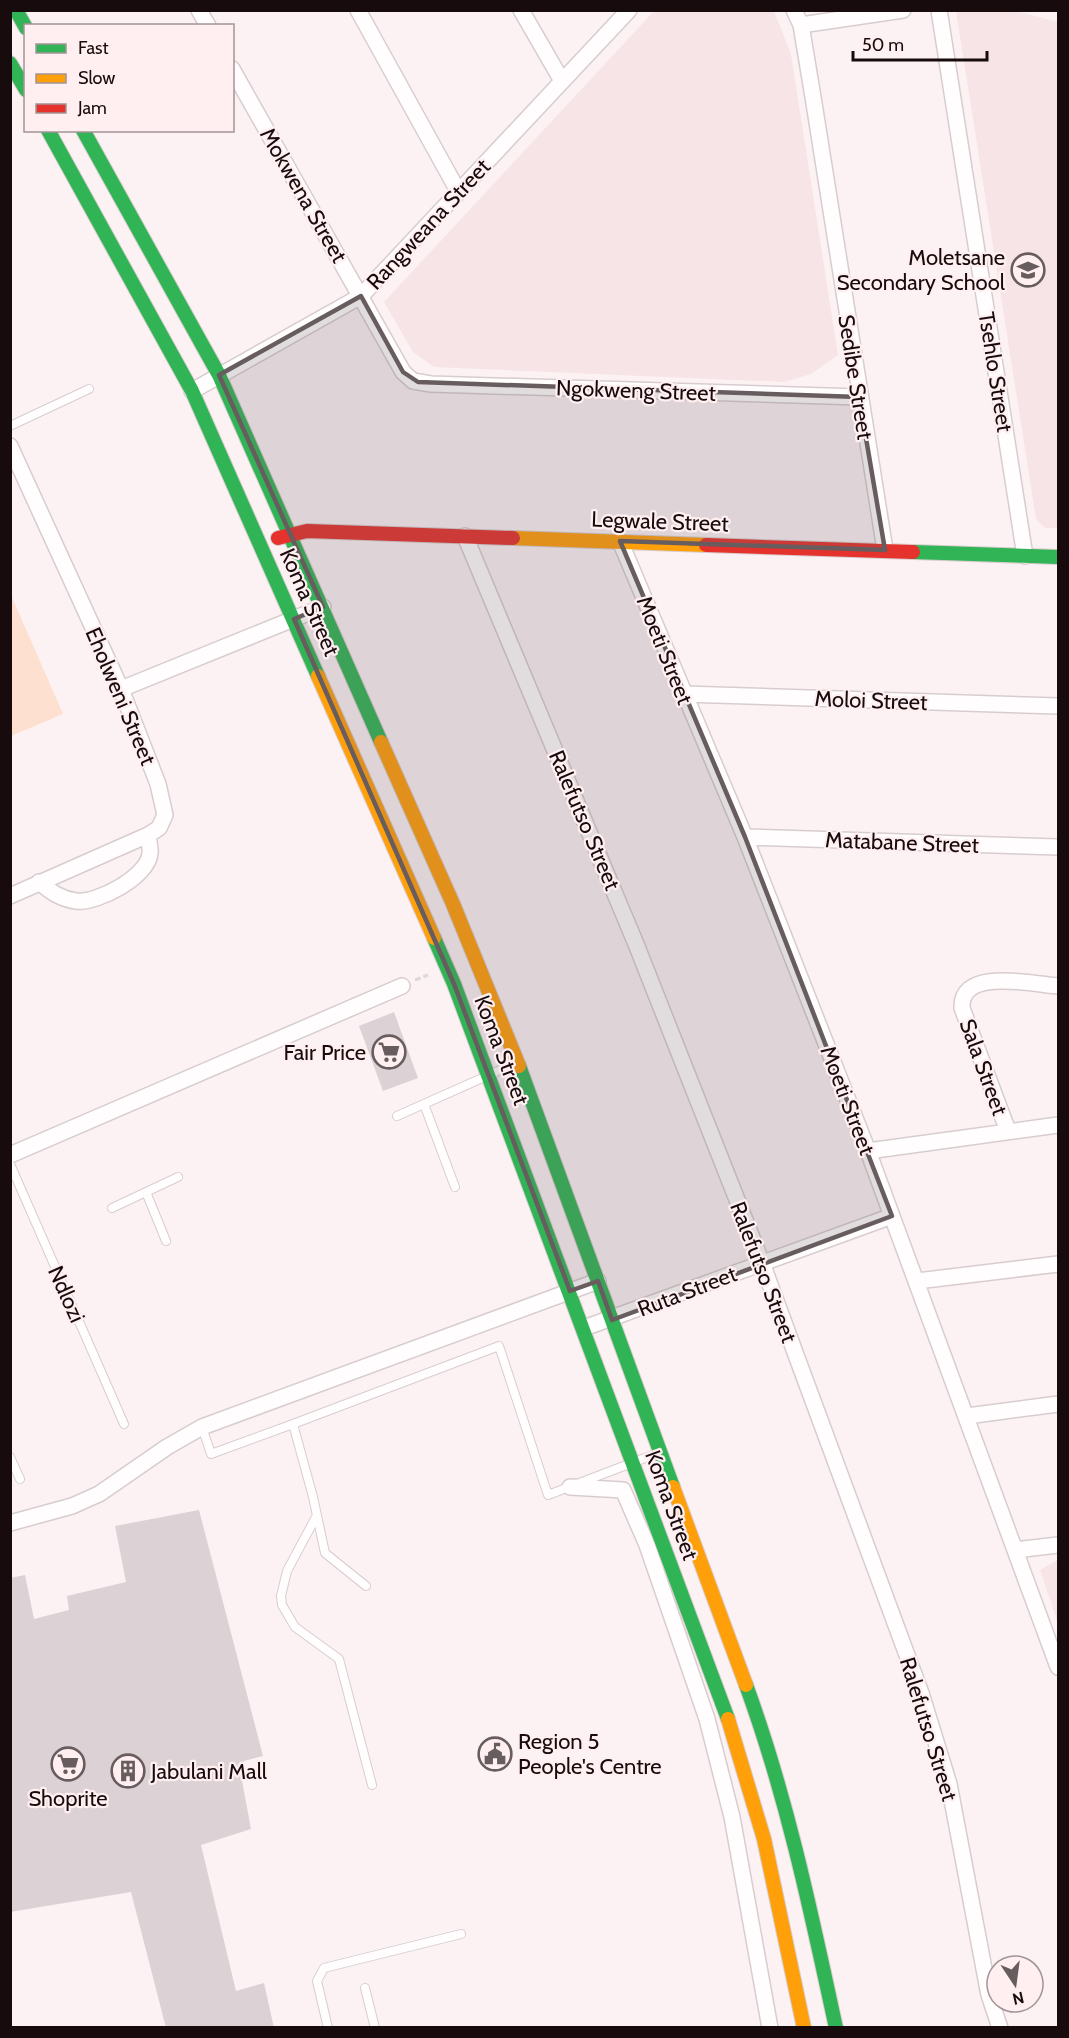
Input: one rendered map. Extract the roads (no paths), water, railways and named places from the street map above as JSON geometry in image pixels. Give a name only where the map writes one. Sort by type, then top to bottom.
[{"type":"main road","points":[[15,10],[24,25]]},
{"type":"main road","points":[[10,63],[24,87]]},
{"type":"main road","name":"Koma Street","points":[[49,132],[192,391],[447,967],[490,1075],[732,1730],[765,1839],[804,2028]]},
{"type":"main road","name":"Koma Street","points":[[84,132],[219,375],[453,904],[517,1062],[776,1769],[799,1854],[836,2028]]},
{"type":"main road","name":"Legwale Street","points":[[261,545],[290,533],[465,536],[1059,557]]},
{"type":"street","points":[[199,10],[206,24]]},
{"type":"street","points":[[358,10],[458,191]]},
{"type":"street","points":[[521,10],[562,81]]},
{"type":"street","name":"Rangweana Street","points":[[192,391],[361,296],[628,10]]},
{"type":"street","name":"Sedibe Street","points":[[794,10],[801,25],[885,550]]},
{"type":"street","points":[[801,25],[903,10]]},
{"type":"street","name":"Tsehlo Street","points":[[939,10],[1025,556]]},
{"type":"street","name":"Mokwena Street","points":[[234,73],[404,372],[413,381]]},
{"type":"street","name":"Ngokweng Street","points":[[413,381],[431,384],[859,397]]},
{"type":"street","name":"Eholweni Street","points":[[10,446],[121,689],[163,800],[165,815],[159,828],[148,835]]},
{"type":"street","name":"Ralefutso Street","points":[[465,536],[636,944],[762,1263],[941,1751],[989,1995],[1000,2028]]},
{"type":"street","name":"Moeti Street","points":[[620,541],[745,837],[868,1151],[1059,1667]]},
{"type":"street","points":[[121,689],[323,607]]},
{"type":"street","name":"Moloi Street","points":[[683,694],[1059,706]]},
{"type":"street","points":[[10,896],[39,882],[148,835],[151,854],[145,868],[130,881],[99,897],[79,902],[67,899],[55,895],[39,882]]},
{"type":"street","name":"Matabane Street","points":[[745,837],[1059,847]]},
{"type":"street","name":"Sala Street","points":[[1008,1131],[962,1008],[963,996],[971,985],[985,982],[1059,986]]},
{"type":"street","points":[[10,1155],[402,986]]},
{"type":"street","points":[[868,1151],[1059,1125]]},
{"type":"street","name":"Ruta Street","points":[[584,1328],[612,1320],[892,1216]]},
{"type":"street","points":[[917,1281],[1059,1264]]},
{"type":"street","points":[[10,1522],[72,1506],[99,1494],[167,1447],[202,1427],[598,1281]]},
{"type":"street","points":[[967,1416],[1059,1404]]},
{"type":"street","points":[[570,1487],[623,1490],[647,1545],[708,1719],[732,1817],[770,2028]]},
{"type":"street","points":[[1015,1550],[1059,1545]]},
{"type":"lane","points":[[10,426],[89,388]]},
{"type":"lane","points":[[397,1116],[517,1062]]},
{"type":"lane","points":[[424,1104],[455,1187]]},
{"type":"lane","name":"Ndlozi","points":[[10,1164],[124,1424]]},
{"type":"lane","points":[[112,1208],[178,1177]]},
{"type":"lane","points":[[146,1192],[166,1241]]},
{"type":"lane","points":[[202,1427],[211,1454],[499,1346],[548,1495],[661,1452]]},
{"type":"lane","points":[[294,1424],[325,1553],[366,1586]]},
{"type":"lane","points":[[10,1457],[20,1479]]},
{"type":"lane","points":[[317,1515],[287,1570],[281,1596],[282,1605],[295,1627],[339,1659],[372,1785]]},
{"type":"lane","points":[[328,2028],[317,1981],[324,1968],[461,1934]]},
{"type":"lane","points":[[365,1988],[375,2028]]},
{"type":"place","name":"Moletsane Secondary School","points":[[1028,270]]},
{"type":"place","name":"Fair Price","points":[[389,1052]]},
{"type":"place","name":"Region 5 People's Centre","points":[[495,1754]]},
{"type":"place","name":"Shoprite","points":[[68,1764]]},
{"type":"place","name":"Jabulani Mall","points":[[128,1771]]}]
